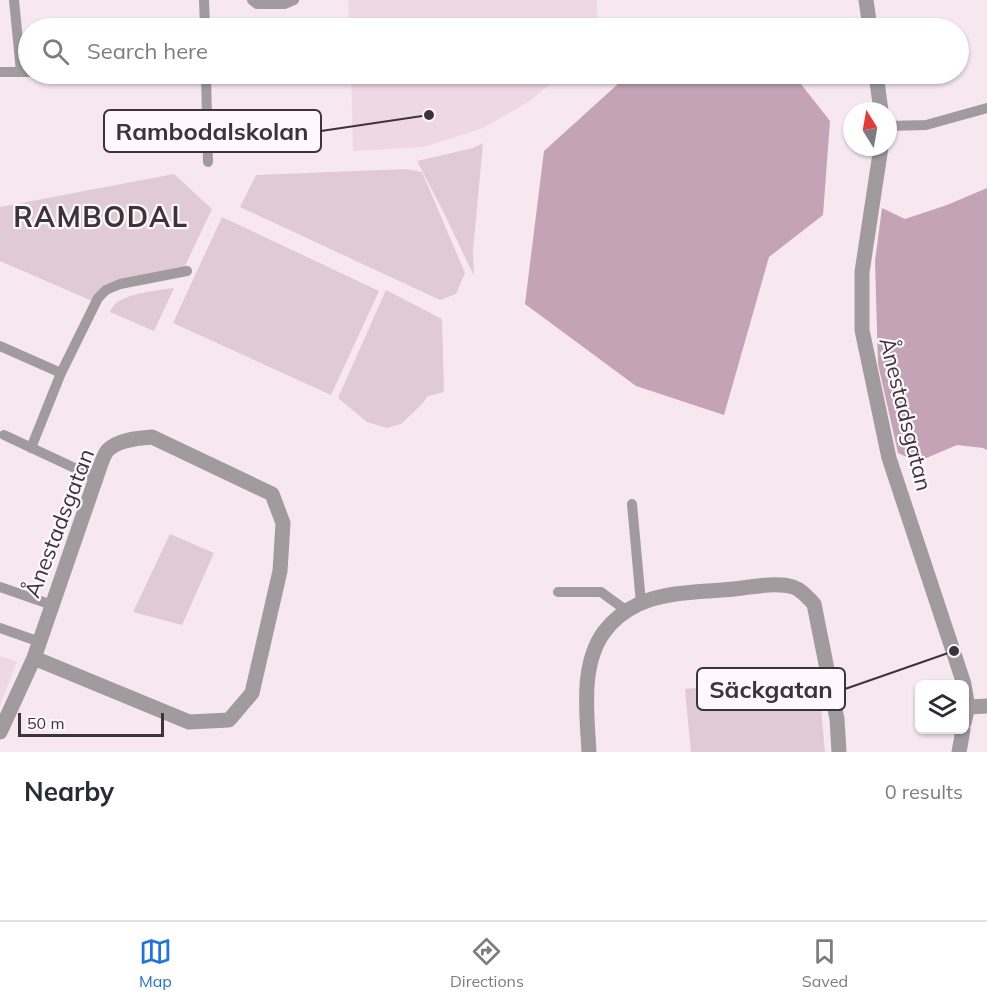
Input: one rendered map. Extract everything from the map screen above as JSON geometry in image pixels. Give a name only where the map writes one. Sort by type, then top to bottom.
[{"type":"street","points":[[866,0],[869,18]]},
{"type":"street","points":[[877,84],[880,102]]},
{"type":"street","name":"Ånestadsgatan","points":[[880,156],[862,272],[862,330],[889,458],[962,680]]},
{"type":"street","name":"Ånestadsgatan","points":[[0,732],[34,658],[107,451],[121,442],[152,437],[272,494],[283,523],[280,571],[252,693],[229,720],[189,722],[34,658]]},
{"type":"street","points":[[589,752],[586,701],[589,669],[594,650],[605,631],[627,611],[641,603],[669,595],[768,586],[792,587],[804,593],[814,604],[837,719],[839,752]]},
{"type":"street","points":[[969,707],[987,706]]},
{"type":"street","points":[[958,752],[962,734]]},
{"type":"lane","points":[[14,0],[18,26]]},
{"type":"lane","points":[[204,0],[205,18]]},
{"type":"lane","points":[[252,0],[257,4],[285,4],[294,0]]},
{"type":"lane","points":[[0,72],[18,72]]},
{"type":"lane","points":[[206,84],[208,162]]},
{"type":"lane","points":[[897,126],[926,125],[987,108]]},
{"type":"lane","points":[[31,448],[61,373],[98,298],[106,290],[120,284],[187,271]]},
{"type":"lane","points":[[0,346],[61,373]]},
{"type":"lane","points":[[4,435],[96,478]]},
{"type":"lane","points":[[632,504],[641,603]]},
{"type":"lane","points":[[0,587],[52,605]]},
{"type":"lane","points":[[558,592],[601,592],[627,611]]},
{"type":"lane","points":[[0,628],[40,642]]},
{"type":"shaded area","points":[[348,0],[597,0],[597,18],[349,18]]},
{"type":"shaded area","points":[[351,84],[550,84],[528,102],[483,128],[424,147],[353,151]]},
{"type":"shaded area","points":[[618,84],[801,84],[830,121],[823,215],[769,257],[724,415],[636,386],[525,304],[544,151]]},
{"type":"shaded area","points":[[483,143],[473,251],[474,276],[417,161],[473,148]]},
{"type":"shaded area","points":[[406,169],[422,172],[465,273],[456,294],[440,300],[240,207],[256,175]]},
{"type":"shaded area","points":[[174,174],[212,209],[184,268],[117,280],[92,301],[0,261],[0,207]]},
{"type":"shaded area","points":[[987,188],[987,450],[957,445],[917,462],[898,453],[878,364],[875,261],[882,208],[905,219]]},
{"type":"shaded area","points":[[222,217],[379,291],[331,395],[173,323]]},
{"type":"shaded area","points":[[174,288],[154,331],[110,312],[115,304],[127,297]]},
{"type":"shaded area","points":[[386,290],[442,319],[444,392],[428,396],[401,424],[387,428],[367,422],[338,398]]},
{"type":"shaded area","points":[[170,534],[214,553],[182,625],[133,612]]},
{"type":"shaded area","points":[[0,656],[17,662],[0,705]]},
{"type":"shaded area","points":[[818,676],[825,752],[691,752],[685,689]]},
{"type":"place","name":"Rambodalskolan","points":[[429,115]]},
{"type":"place","name":"Säckgatan","points":[[954,651]]},
{"type":"district","name":"RAMBODAL","points":[[101,217]]}]
